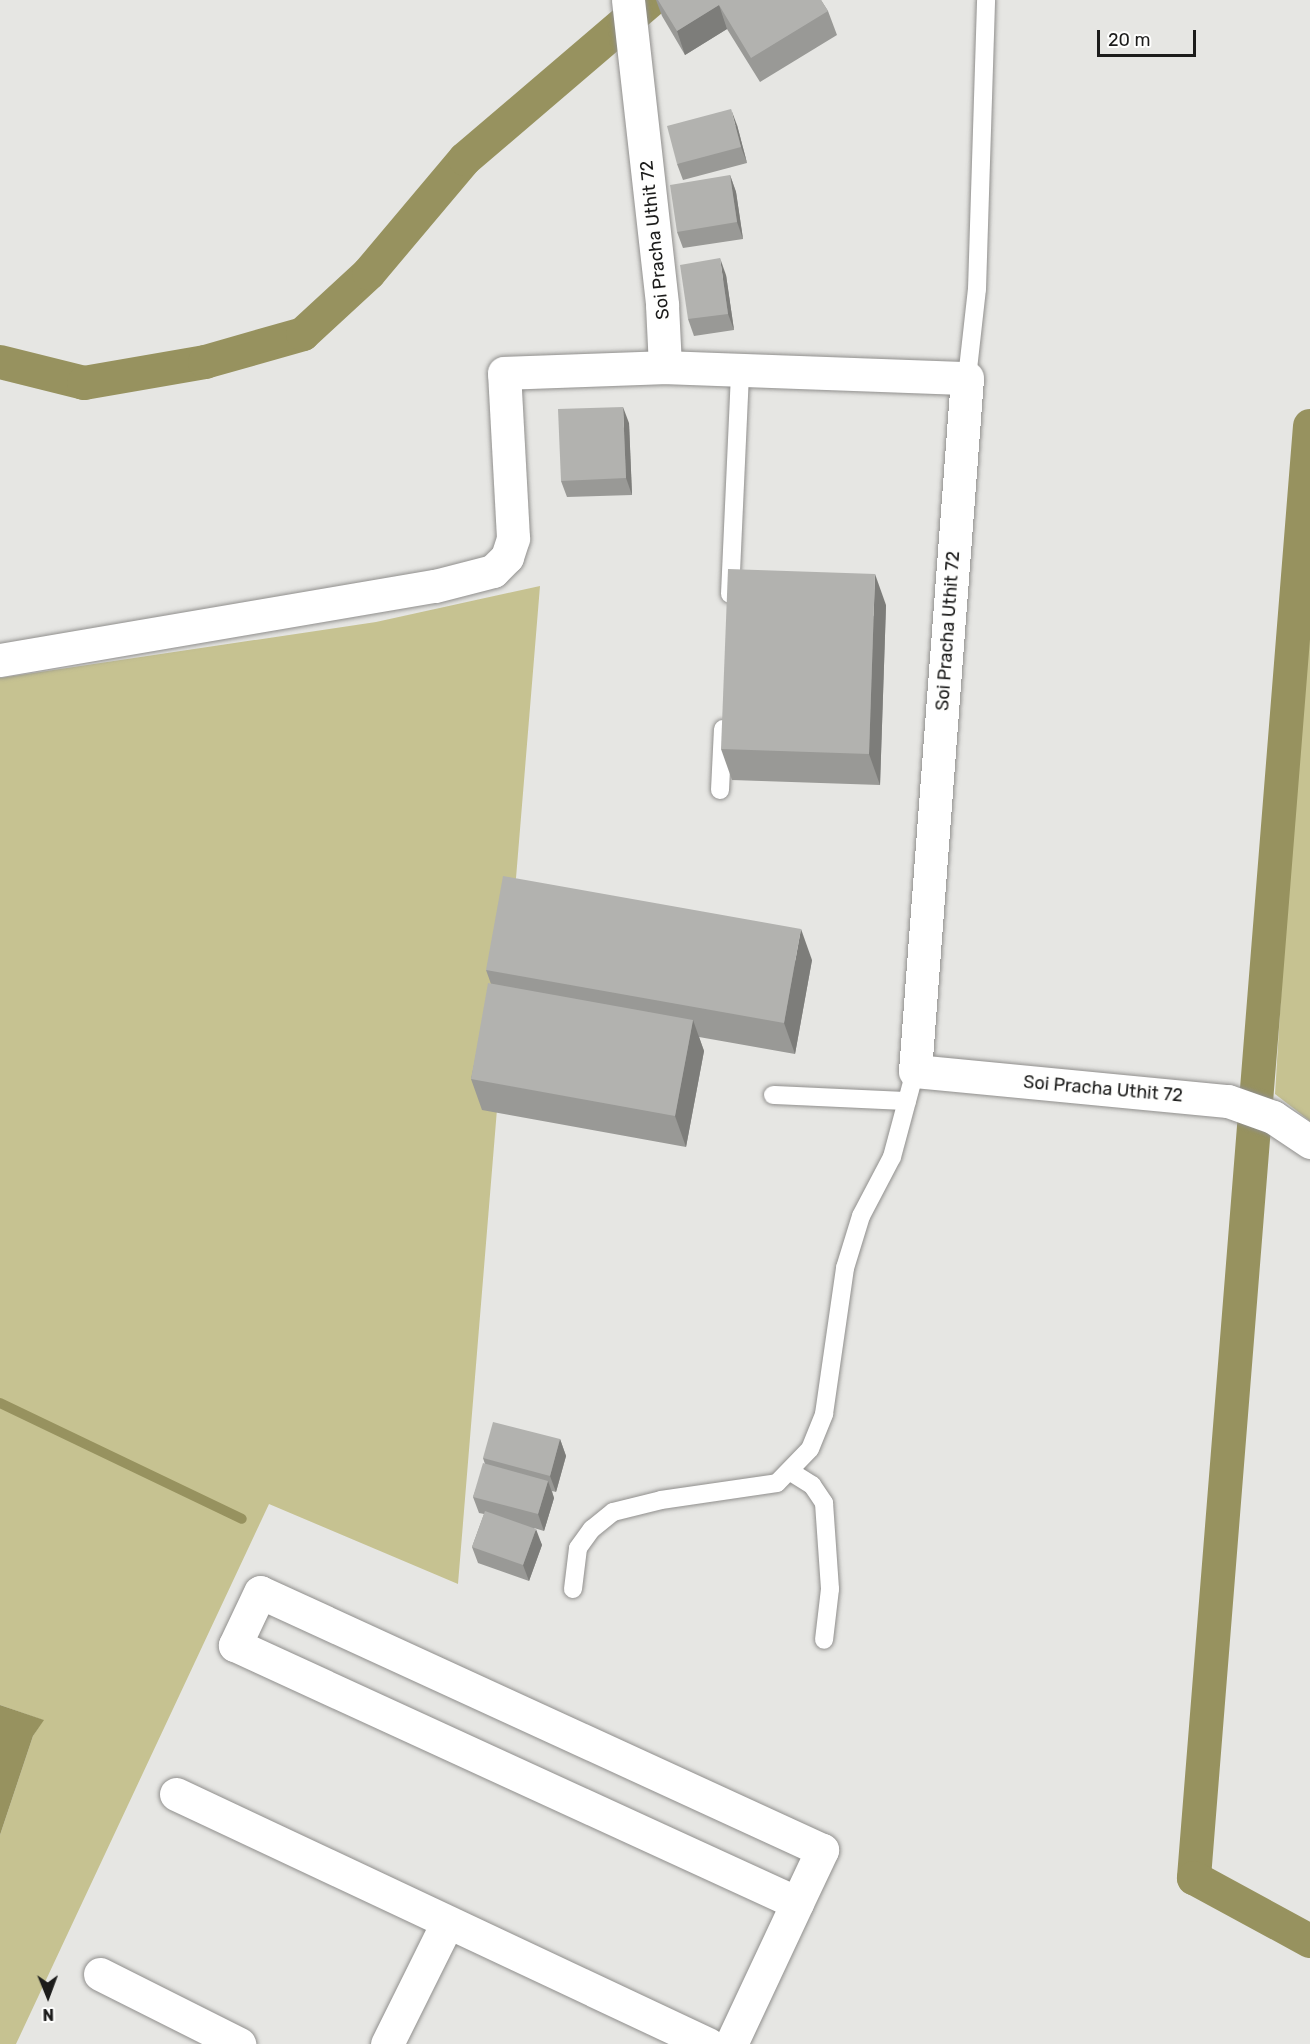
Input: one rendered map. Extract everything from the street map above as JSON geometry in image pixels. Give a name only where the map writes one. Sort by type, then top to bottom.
[{"type":"street","name":"Soi Pracha Uthit 72","points":[[628,0],[662,305],[665,367]]},
{"type":"street","points":[[0,660],[435,586],[493,571],[507,556],[513,538],[504,374],[665,367],[967,378]]},
{"type":"street","name":"Soi Pracha Uthit 72","points":[[967,378],[911,1086],[1227,1101],[1273,1117],[1310,1141]]},
{"type":"street","points":[[731,2044],[797,1904],[822,1850],[260,1592],[235,1645],[797,1904]]},
{"type":"street","points":[[176,1794],[708,2044]]},
{"type":"street","points":[[387,2044],[447,1923]]},
{"type":"street","points":[[100,1974],[239,2044]]},
{"type":"lane","points":[[967,378],[977,289],[986,0]]},
{"type":"lane","points":[[729,610],[740,371]]},
{"type":"lane","points":[[720,790],[724,706]]},
{"type":"lane","points":[[573,1589],[578,1548],[592,1529],[613,1512],[661,1500],[777,1483],[791,1472],[810,1449],[824,1414],[845,1268],[861,1216],[892,1157],[911,1086],[773,1095]]},
{"type":"lane","points":[[791,1472],[812,1485],[824,1503],[830,1589],[824,1640]]},
{"type":"shaded area","points":[[1310,524],[1310,1121],[1275,1094]]},
{"type":"shaded area","points":[[540,586],[458,1584],[269,1504],[16,2044],[0,2044],[0,1835],[33,1736],[43,1720],[0,1705],[0,678],[376,622]]},
{"type":"shaded area","points":[[0,1705],[44,1720],[33,1736],[0,1835]]},
{"type":"building","points":[[658,0],[821,0],[828,11],[751,58],[719,5],[677,31]]},
{"type":"building","points":[[731,109],[741,147],[677,164],[667,126]]},
{"type":"building","points":[[730,175],[737,222],[677,232],[670,185]]},
{"type":"building","points":[[720,258],[728,314],[688,319],[680,265]]},
{"type":"building","points":[[623,407],[626,478],[561,481],[558,409]]},
{"type":"building","points":[[728,569],[875,574],[869,754],[721,749]]},
{"type":"building","points":[[503,876],[801,929],[784,1023],[486,970]]},
{"type":"building","points":[[488,983],[693,1020],[675,1116],[471,1079]]},
{"type":"building","points":[[493,1422],[560,1439],[550,1476],[483,1458]]},
{"type":"building","points":[[483,1463],[548,1481],[538,1514],[473,1497]]},
{"type":"building","points":[[485,1511],[536,1529],[523,1565],[472,1547]]},
{"type":"waterway","points":[[0,362],[84,383],[205,362],[303,334],[369,273],[465,159],[651,0]]},
{"type":"waterway","points":[[1310,426],[1194,1878],[1310,1941]]},
{"type":"waterway","points":[[0,1403],[242,1519]]}]
